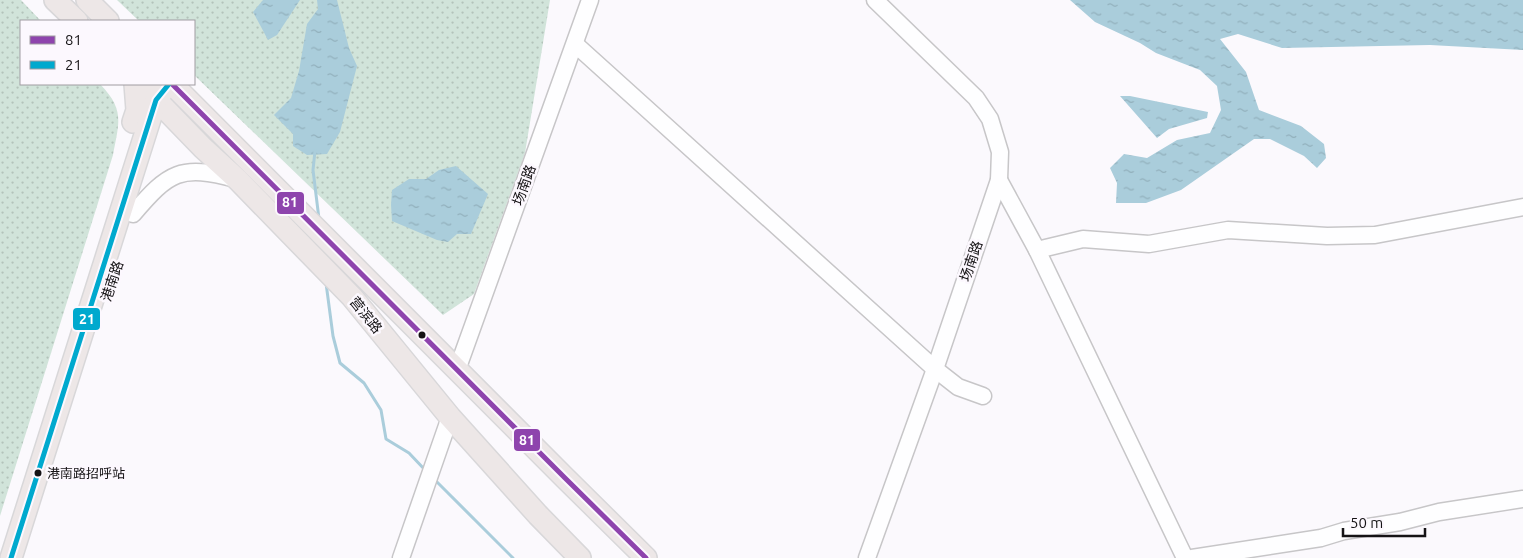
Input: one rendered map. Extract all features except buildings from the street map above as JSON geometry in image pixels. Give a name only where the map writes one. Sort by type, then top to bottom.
[{"type":"main road","points":[[56,0],[75,20]]},
{"type":"main road","points":[[133,122],[137,110],[135,85]]},
{"type":"main road","name":"营滨路","points":[[144,85],[170,95],[203,148],[245,172],[370,284],[457,370],[642,546]]},
{"type":"main road","name":"港南路","points":[[23,558],[170,95]]},
{"type":"main road","name":"港南路","points":[[11,558],[170,95]]},
{"type":"main road","name":"营滨路","points":[[245,172],[352,297],[450,417],[538,516],[580,558]]},
{"type":"street","name":"场南路","points":[[457,370],[590,0]]},
{"type":"street","name":"场南路","points":[[867,558],[999,180],[1000,152],[990,119],[976,98],[875,0]]},
{"type":"street","points":[[575,44],[934,369],[958,388],[982,396]]},
{"type":"street","points":[[133,214],[154,191],[172,176],[188,172],[245,172]]},
{"type":"street","points":[[999,180],[1036,250],[1185,558]]},
{"type":"street","points":[[1036,250],[1084,239],[1149,244],[1228,230],[1327,236],[1375,235],[1523,207]]},
{"type":"street","points":[[401,558],[450,417]]},
{"type":"street","points":[[1192,558],[1321,538],[1344,531],[1400,522],[1439,512],[1523,499]]},
{"type":"green space","points":[[0,0],[21,0],[40,20],[20,20],[20,85],[101,85],[117,109],[118,125],[113,155],[0,516]]},
{"type":"green space","points":[[117,0],[550,0],[525,153],[474,294],[443,315],[195,76],[195,20],[138,20]]},
{"type":"water","points":[[263,0],[300,0],[277,35],[268,40],[253,12]]},
{"type":"water","points":[[317,0],[337,0],[349,48],[357,66],[340,132],[327,154],[307,155],[293,146],[293,134],[274,115],[291,98],[299,71],[307,24],[318,9]]},
{"type":"water","points":[[1070,0],[1523,0],[1523,50],[1430,45],[1282,48],[1238,34],[1220,39],[1246,72],[1259,110],[1301,126],[1324,144],[1326,158],[1317,168],[1304,156],[1270,139],[1254,139],[1181,190],[1146,203],[1116,203],[1117,183],[1110,168],[1124,154],[1147,158],[1177,140],[1210,133],[1221,110],[1217,86],[1200,70],[1156,53],[1140,43],[1095,22]]},
{"type":"water","points":[[1120,96],[1130,96],[1208,112],[1207,118],[1169,129],[1157,138]]},
{"type":"water","points":[[456,166],[488,194],[471,234],[457,234],[448,242],[437,240],[392,221],[392,190],[409,179],[426,179],[439,170]]},
{"type":"waterway","points":[[315,151],[313,170],[319,219]]},
{"type":"waterway","points":[[326,283],[333,336],[340,363],[364,383],[381,410],[386,439],[409,453],[426,471]]},
{"type":"waterway","points":[[434,479],[513,558]]},
{"type":"transit line","name":"21","points":[[11,558],[156,100],[168,85]]},
{"type":"transit line","name":"81","points":[[173,85],[646,558]]},
{"type":"place","name":"港南路招呼站","points":[[38,473]]}]
